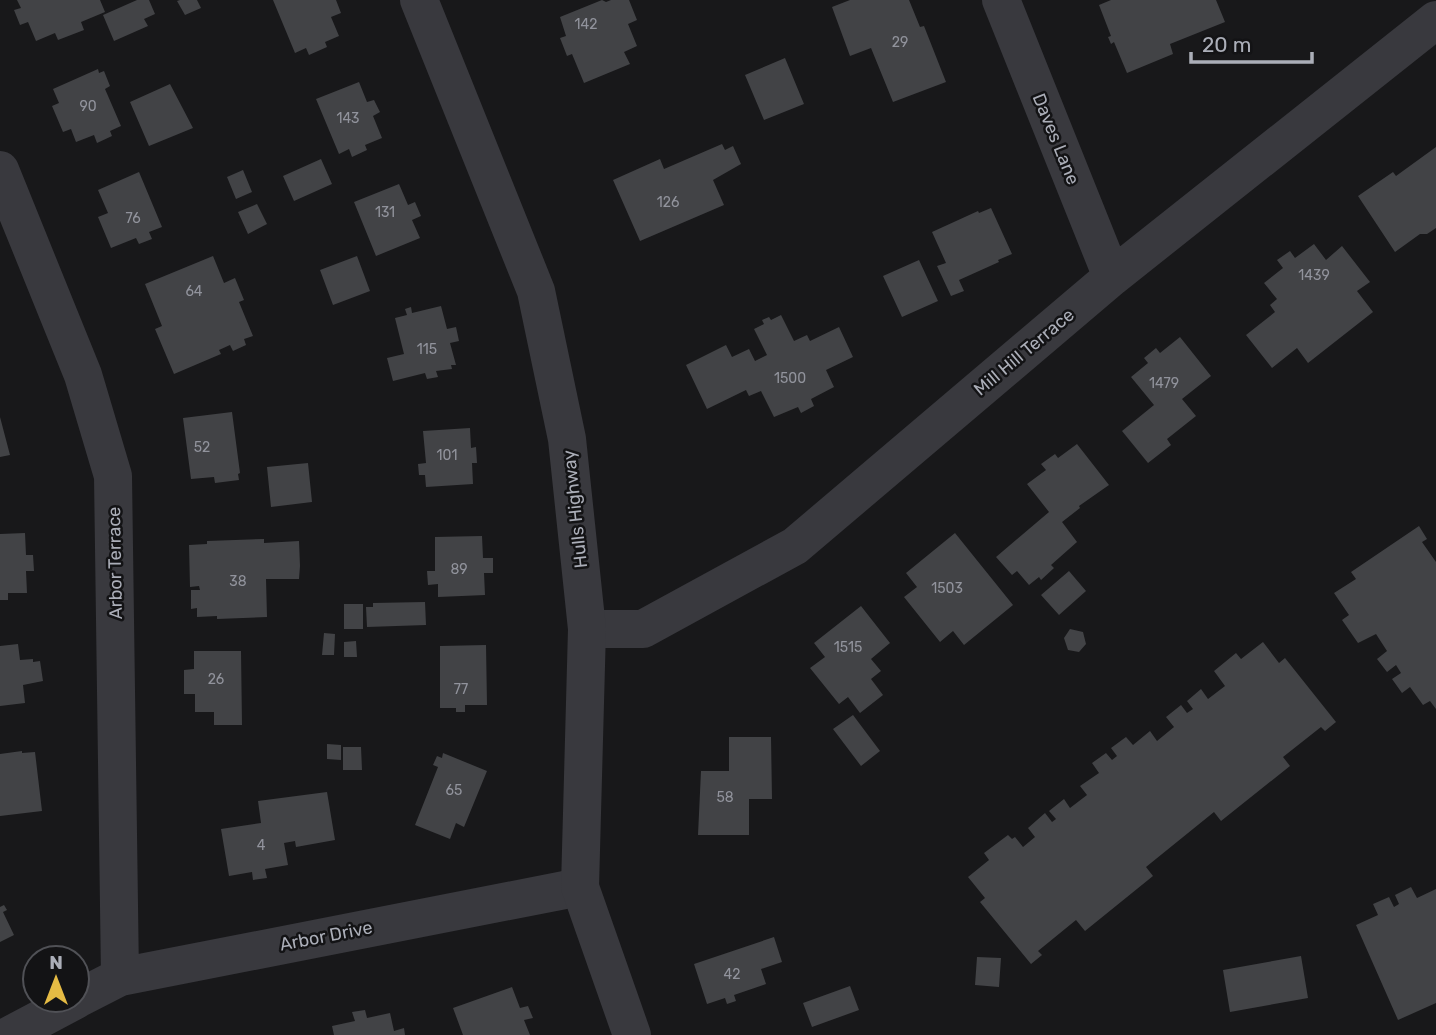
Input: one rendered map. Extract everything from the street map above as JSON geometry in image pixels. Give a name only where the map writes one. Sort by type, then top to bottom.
[{"type":"street","name":"Hulls Highway","points":[[419,0],[536,290],[567,439],[587,629],[580,887],[632,1035]]},
{"type":"street","name":"Daves Lane","points":[[1001,0],[1112,277]]},
{"type":"street","name":"Mill Hill Terrace","points":[[587,629],[643,629],[795,546],[1112,277],[1436,20]]},
{"type":"street","name":"Arbor Terrace","points":[[0,170],[83,374],[113,476],[120,977]]},
{"type":"street","name":"Arbor Drive","points":[[91,992],[120,977],[580,887]]},
{"type":"street","name":"Arbor Drive","points":[[10,1035],[50,1014]]},
{"type":"building","points":[[17,0],[100,0],[105,12],[81,22],[84,30],[58,40],[55,33],[36,41],[28,22],[20,25],[14,10],[21,8]]},
{"type":"building","points":[[137,0],[149,0],[155,14],[144,19],[148,26],[114,41],[103,15]]},
{"type":"building","points":[[197,0],[201,8],[185,15],[177,1]]},
{"type":"building","points":[[273,0],[336,0],[341,13],[331,17],[339,36],[325,42],[327,47],[309,55],[306,48],[295,53]]},
{"type":"building","points":[[602,0],[629,0],[637,20],[628,24],[637,46],[624,52],[630,64],[584,83],[572,54],[567,56],[560,38],[566,36],[560,17]]},
{"type":"building","points":[[850,0],[909,0],[920,27],[924,26],[946,82],[893,102],[871,48],[850,56],[832,7]]},
{"type":"building","points":[[1111,0],[1216,0],[1225,22],[1170,44],[1173,54],[1127,73],[1114,42],[1111,44],[1108,37],[1111,36],[1099,5]]},
{"type":"building","points":[[785,58],[804,104],[764,120],[745,75]]},
{"type":"building","points":[[98,69],[99,73],[104,71],[110,86],[105,89],[121,126],[110,131],[112,136],[97,143],[94,135],[76,142],[71,129],[63,132],[52,106],[59,103],[53,89]]},
{"type":"building","points":[[359,82],[367,102],[374,100],[380,112],[373,116],[382,138],[365,145],[367,150],[352,157],[349,149],[339,154],[316,99]]},
{"type":"building","points":[[170,84],[193,128],[149,146],[130,102]]},
{"type":"building","points":[[722,144],[725,150],[733,146],[741,164],[713,180],[724,205],[640,241],[613,180],[660,159],[664,169]]},
{"type":"building","points":[[1436,147],[1436,228],[1427,234],[1420,234],[1395,252],[1358,196],[1393,172],[1396,176]]},
{"type":"building","points":[[321,159],[332,184],[294,201],[283,176]]},
{"type":"building","points":[[243,170],[252,192],[236,199],[227,177]]},
{"type":"building","points":[[139,172],[162,227],[149,232],[152,239],[139,244],[136,238],[111,248],[98,217],[108,213],[98,190]]},
{"type":"building","points":[[399,184],[408,205],[415,202],[421,216],[412,220],[420,238],[376,256],[354,202]]},
{"type":"building","points":[[257,204],[267,224],[248,234],[238,212]]},
{"type":"building","points":[[991,208],[1012,254],[959,280],[964,291],[951,296],[937,266],[946,263],[932,232],[978,211],[979,213]]},
{"type":"building","points":[[1314,244],[1326,260],[1342,246],[1370,282],[1357,291],[1373,312],[1308,363],[1297,348],[1272,368],[1246,335],[1275,312],[1270,305],[1277,299],[1264,283],[1283,268],[1277,260],[1290,251],[1295,258]]},
{"type":"building","points":[[213,256],[224,283],[235,278],[244,300],[239,302],[253,336],[244,339],[246,345],[233,351],[230,345],[219,350],[221,354],[174,374],[155,329],[162,326],[145,284]]},
{"type":"building","points":[[357,256],[370,291],[333,305],[320,270]]},
{"type":"building","points":[[919,260],[938,301],[902,317],[883,276]]},
{"type":"building","points":[[441,306],[447,329],[456,327],[459,341],[450,343],[456,365],[451,365],[452,369],[436,371],[438,377],[427,379],[425,373],[393,381],[387,358],[404,354],[395,318],[407,315],[405,309],[411,307],[412,313]]},
{"type":"building","points":[[781,315],[794,341],[807,335],[810,341],[839,327],[853,357],[826,370],[834,387],[811,399],[814,406],[801,413],[798,407],[774,417],[761,391],[749,396],[746,390],[707,409],[686,365],[726,345],[732,357],[749,349],[755,361],[767,355],[754,329],[764,324],[762,320],[769,317],[771,320]]},
{"type":"building","points":[[1180,337],[1211,376],[1182,399],[1196,416],[1167,439],[1171,445],[1148,463],[1122,431],[1154,405],[1131,377],[1148,363],[1144,358],[1156,348],[1160,353]]},
{"type":"building","points":[[232,412],[239,480],[215,483],[214,477],[191,479],[183,418]]},
{"type":"building","points":[[0,417],[10,455],[0,457]]},
{"type":"building","points":[[470,428],[471,448],[476,447],[477,463],[472,463],[473,484],[426,487],[425,475],[419,475],[418,464],[426,463],[423,431]]},
{"type":"building","points":[[1077,444],[1109,485],[1062,522],[1077,542],[1051,565],[1054,568],[1041,580],[1039,577],[1029,585],[1017,571],[1012,575],[996,557],[1049,512],[1027,484],[1046,470],[1041,464],[1055,454],[1058,458]]},
{"type":"building","points":[[308,463],[312,502],[271,507],[267,467]]},
{"type":"building","points":[[1419,526],[1427,539],[1422,542],[1436,562],[1436,709],[1430,701],[1423,705],[1410,687],[1402,693],[1392,679],[1401,673],[1396,665],[1387,672],[1377,659],[1387,651],[1376,634],[1358,643],[1342,620],[1349,615],[1334,593],[1356,579],[1351,572]]},
{"type":"building","points":[[25,533],[26,555],[33,555],[34,571],[26,571],[27,593],[8,593],[8,600],[0,600],[0,534]]},
{"type":"building","points":[[955,533],[1013,605],[964,645],[953,631],[940,642],[904,597],[917,587],[906,573]]},
{"type":"building","points":[[482,536],[483,558],[493,558],[493,573],[484,573],[485,595],[438,597],[438,584],[428,585],[427,571],[435,571],[435,537]]},
{"type":"building","points":[[264,539],[264,543],[299,541],[300,566],[299,579],[266,579],[267,617],[197,617],[197,608],[191,609],[191,590],[200,590],[199,586],[190,587],[189,545],[207,544],[207,541]]},
{"type":"building","points":[[1069,571],[1086,591],[1059,615],[1041,595]]},
{"type":"building","points":[[425,602],[426,625],[367,627],[366,607],[373,607],[373,603]]},
{"type":"building","points":[[344,604],[363,604],[363,629],[344,629]]},
{"type":"building","points":[[861,606],[890,643],[871,659],[881,671],[871,679],[883,695],[860,713],[848,697],[839,704],[810,668],[825,657],[814,643]]},
{"type":"building","points":[[1070,629],[1083,632],[1086,644],[1079,652],[1068,650],[1064,638]]},
{"type":"building","points":[[324,633],[335,634],[334,655],[322,655]]},
{"type":"building","points":[[356,641],[357,657],[344,657],[344,642]]},
{"type":"building","points":[[1263,642],[1279,663],[1285,658],[1336,722],[1325,731],[1321,727],[1283,757],[1290,766],[1221,821],[1214,812],[1146,867],[1153,876],[1085,931],[1076,920],[1038,951],[1042,955],[1031,964],[980,902],[985,898],[968,877],[989,860],[984,853],[1008,835],[1012,839],[1015,837],[1023,847],[1035,837],[1028,828],[1045,813],[1052,822],[1056,819],[1049,811],[1064,799],[1070,808],[1087,795],[1080,786],[1099,773],[1092,763],[1106,753],[1112,760],[1117,756],[1111,748],[1126,737],[1133,745],[1150,731],[1157,741],[1174,727],[1166,717],[1181,705],[1187,713],[1193,709],[1187,701],[1201,689],[1208,699],[1225,686],[1214,671],[1236,653],[1241,659]]},
{"type":"building","points":[[18,644],[20,660],[40,661],[43,681],[23,685],[25,703],[0,706],[0,646]]},
{"type":"building","points":[[486,645],[487,705],[465,705],[465,712],[456,712],[456,708],[440,708],[440,646]]},
{"type":"building","points":[[194,651],[241,651],[242,725],[214,725],[214,712],[195,712],[195,694],[184,694],[184,670],[194,669]]},
{"type":"building","points":[[853,715],[880,751],[861,766],[833,729]]},
{"type":"building","points":[[729,737],[771,737],[772,799],[749,799],[749,835],[698,835],[701,771],[729,771]]},
{"type":"building","points":[[327,744],[341,745],[341,760],[327,759]]},
{"type":"building","points":[[343,747],[361,747],[362,770],[343,770]]},
{"type":"building","points":[[35,752],[42,811],[0,816],[0,754]]},
{"type":"building","points":[[443,753],[487,771],[464,827],[456,823],[450,839],[415,825],[438,767],[433,765],[437,756],[442,758]]},
{"type":"building","points":[[327,792],[335,840],[296,847],[295,841],[284,843],[288,865],[265,869],[267,878],[253,880],[252,872],[229,876],[221,829],[261,823],[258,801]]},
{"type":"building","points":[[1411,887],[1417,898],[1436,889],[1436,1003],[1398,1020],[1356,925],[1378,915],[1373,904],[1389,897],[1394,907],[1399,904],[1395,895]]},
{"type":"building","points":[[4,905],[7,910],[3,912],[14,935],[0,942],[0,907]]},
{"type":"building","points":[[774,937],[782,962],[761,969],[766,984],[734,995],[736,1001],[727,1004],[725,998],[707,1004],[694,964]]},
{"type":"building","points":[[1301,956],[1308,998],[1230,1012],[1223,970]]},
{"type":"building","points":[[977,957],[1001,958],[999,987],[975,985]]},
{"type":"building","points":[[850,986],[859,1010],[812,1027],[803,1003]]},
{"type":"building","points":[[512,987],[520,1008],[528,1006],[533,1018],[524,1020],[530,1035],[463,1035],[453,1008]]},
{"type":"building","points":[[365,1010],[367,1018],[390,1013],[394,1031],[404,1028],[405,1035],[334,1035],[332,1026],[355,1021],[352,1012]]}]
